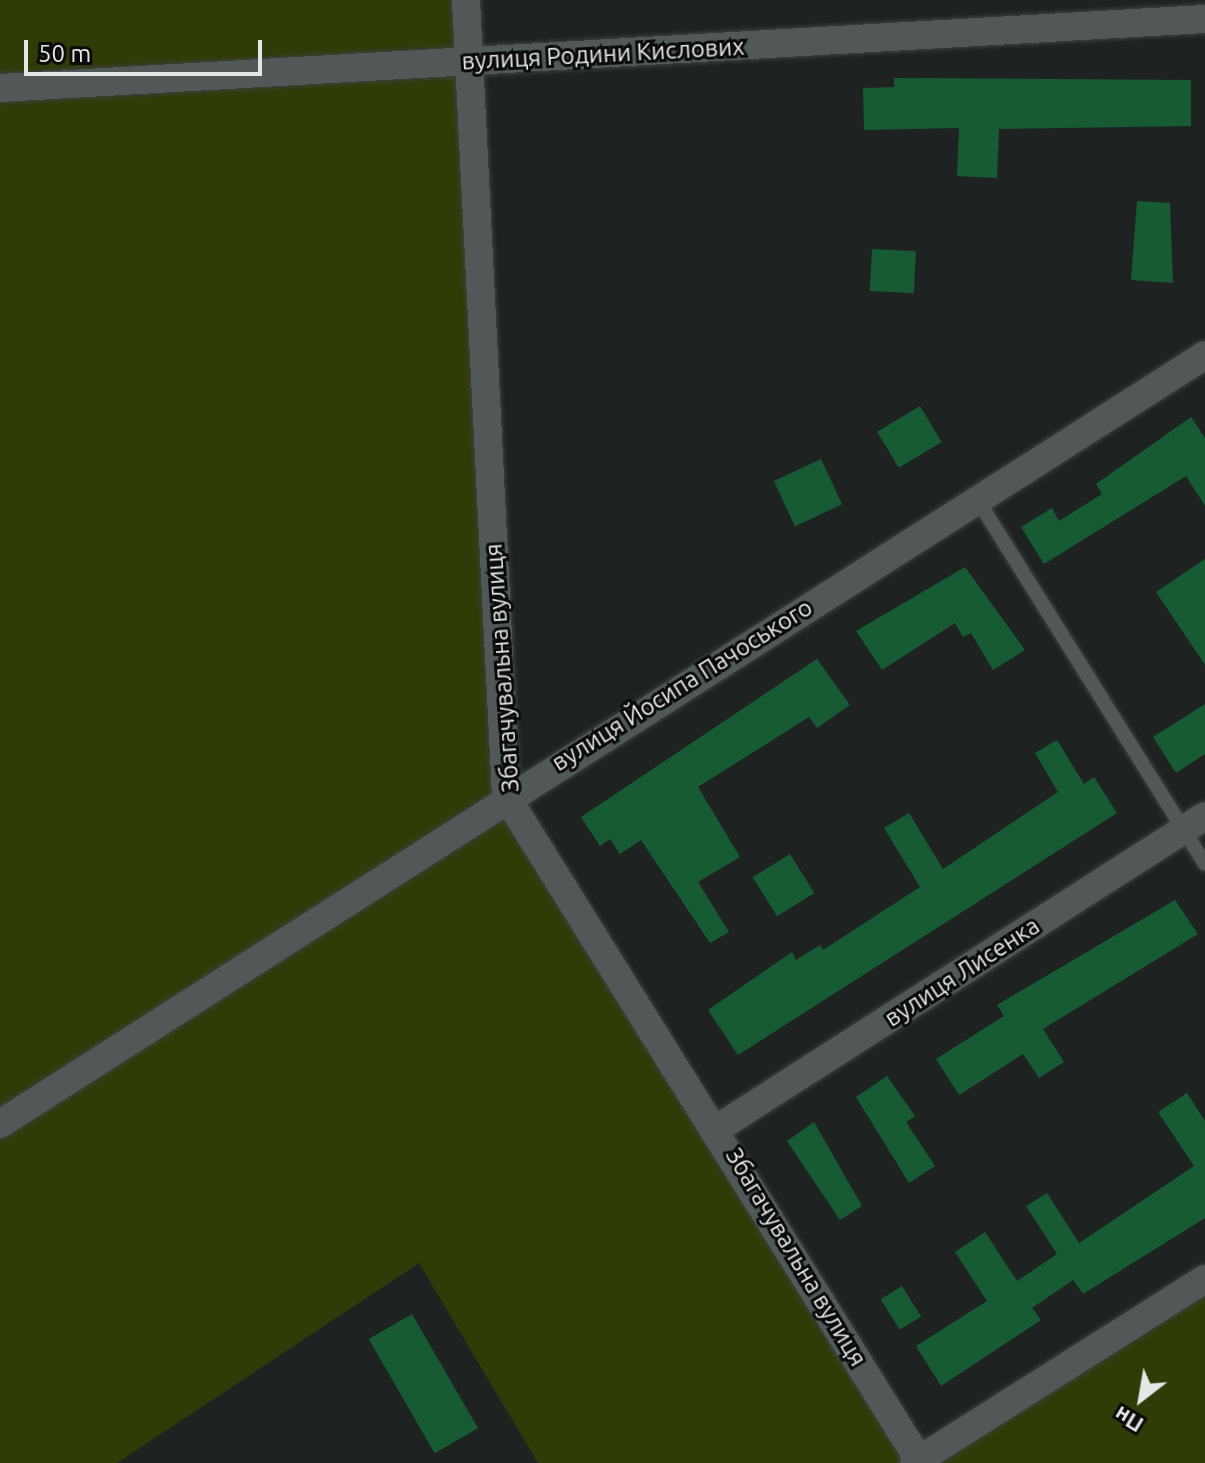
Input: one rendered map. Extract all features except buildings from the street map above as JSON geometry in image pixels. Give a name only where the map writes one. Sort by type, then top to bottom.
[{"type":"street","name":"Збагачувальна вулиця","points":[[466,0],[506,796],[718,1128],[917,1461]]},
{"type":"street","name":"вулиця Родини Кислових","points":[[0,88],[1205,19]]},
{"type":"street","name":"вулиця Йосипа Пачоського","points":[[0,1124],[506,796],[1205,355]]},
{"type":"street","name":"вулиця Лисенка","points":[[718,1128],[1194,824]]},
{"type":"street","points":[[917,1461],[1205,1279]]},
{"type":"lane","points":[[977,499],[1194,824],[1205,864]]},
{"type":"green space","points":[[0,0],[466,0],[506,796],[919,1459],[1205,1279],[1205,1463],[538,1463],[419,1263],[117,1463],[0,1463]]}]
